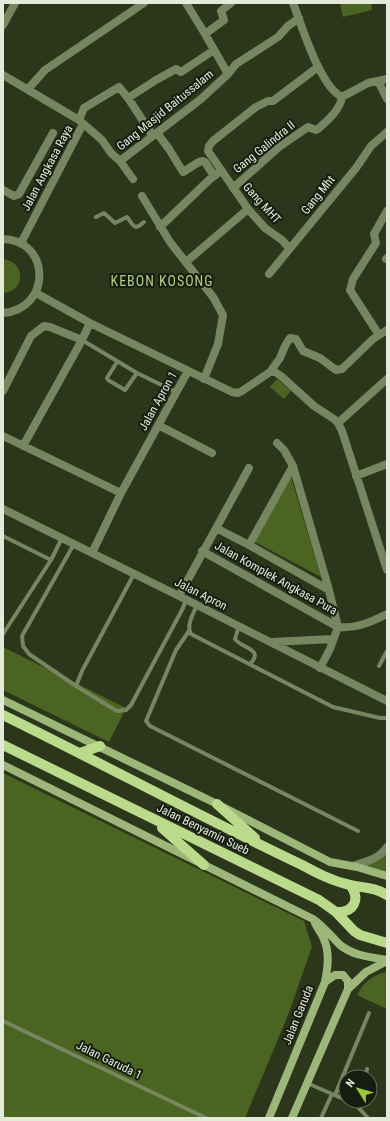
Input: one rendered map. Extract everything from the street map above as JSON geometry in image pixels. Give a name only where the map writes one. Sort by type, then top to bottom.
[{"type":"main road","points":[[3,700],[100,746],[330,862],[352,866],[387,876]]},
{"type":"main road","name":"Jalan Benyamin Sueb","points":[[3,715],[80,752],[265,848],[329,879],[350,885],[372,888],[387,895]]},
{"type":"main road","name":"Jalan Benyamin Sueb","points":[[3,745],[310,896],[336,912],[354,931],[360,935],[387,943]]},
{"type":"main road","points":[[80,752],[100,746]]},
{"type":"main road","points":[[3,765],[313,919],[341,946],[349,951],[360,956],[387,960]]},
{"type":"main road","points":[[217,804],[265,848]]},
{"type":"main road","points":[[153,820],[204,865]]},
{"type":"main road","points":[[336,912],[343,913],[350,910],[354,904],[356,897],[354,890],[350,885]]},
{"type":"main road","name":"Jalan Garuda","points":[[269,1118],[325,982],[328,955],[323,937],[313,919]]},
{"type":"main road","points":[[292,1118],[348,989],[366,972],[387,960]]},
{"type":"main road","points":[[325,982],[335,975],[343,975],[348,981],[348,989]]},
{"type":"street","points":[[3,25],[15,3]]},
{"type":"street","points":[[28,89],[45,70],[144,3]]},
{"type":"street","points":[[186,3],[228,74]]},
{"type":"street","points":[[205,34],[224,20],[221,11],[231,3]]},
{"type":"street","points":[[293,3],[318,68],[328,86],[336,94],[342,97],[368,83],[387,79]]},
{"type":"street","name":"Gang Masjid Baitussalam","points":[[120,161],[201,99],[228,74],[236,64],[278,37],[298,18]]},
{"type":"street","points":[[128,98],[176,69],[181,72],[214,50]]},
{"type":"street","name":"Gang MHT","points":[[289,248],[282,240],[265,228],[248,209],[208,153],[209,146],[256,107],[268,101],[273,101],[318,68]]},
{"type":"street","name":"Jalan Angkasa Raya","points":[[3,75],[81,122],[21,243]]},
{"type":"street","points":[[378,81],[387,99]]},
{"type":"street","points":[[132,179],[120,161],[102,140],[81,122],[84,108],[119,87],[155,134],[169,149],[183,172],[203,161],[214,176]]},
{"type":"street","name":"Gang Galindra II","points":[[233,188],[279,148],[308,127],[316,130],[318,129],[336,110],[342,97]]},
{"type":"street","name":"Gang Mht","points":[[269,274],[356,168],[371,146],[387,132]]},
{"type":"street","points":[[3,190],[14,196],[19,194],[53,133]]},
{"type":"street","points":[[160,227],[221,171]]},
{"type":"street","points":[[142,196],[152,216],[218,305],[223,315],[218,344],[204,379]]},
{"type":"street","name":"Gang Mht","points":[[186,262],[248,209]]},
{"type":"street","points":[[379,335],[350,290],[353,279],[376,243],[374,234],[387,211]]},
{"type":"street","points":[[3,239],[15,240],[21,243],[33,254],[38,265],[40,277],[36,293],[31,300],[23,307],[4,314]]},
{"type":"street","name":"Jalan Apron 1","points":[[36,293],[90,323],[188,371],[121,494],[92,553]]},
{"type":"street","points":[[23,446],[90,323]]},
{"type":"street","points":[[3,391],[31,336],[44,326],[82,340]]},
{"type":"street","points":[[188,371],[232,392],[238,393],[270,372],[280,358],[290,338],[296,338],[303,351],[320,358],[336,370],[342,369],[368,344],[387,330]]},
{"type":"street","points":[[270,372],[275,372],[281,376],[314,406],[338,423],[342,431],[387,570]]},
{"type":"street","points":[[338,423],[387,379]]},
{"type":"street","points":[[158,425],[212,453]]},
{"type":"street","points":[[3,436],[121,494]]},
{"type":"street","name":"Jalan Komplek Angkasa Pura","points":[[277,443],[284,450],[293,466],[330,590],[338,627],[330,649],[320,668]]},
{"type":"street","points":[[356,476],[387,464]]},
{"type":"street","name":"Jalan Komplek Angkasa Pura","points":[[249,545],[293,466]]},
{"type":"street","name":"Jalan Komplek Angkasa Pura","points":[[182,598],[202,551],[250,468]]},
{"type":"street","name":"Jalan Apron","points":[[3,509],[387,701]]},
{"type":"street","name":"Jalan Komplek Angkasa Pura","points":[[216,528],[330,590]]},
{"type":"street","name":"Jalan Komplek Angkasa Pura","points":[[202,551],[338,627],[350,628],[366,624],[387,614]]},
{"type":"street","points":[[270,642],[333,639]]},
{"type":"street","points":[[352,866],[373,859],[383,853],[387,847]]},
{"type":"lane","points":[[96,217],[104,214],[115,222],[127,217],[132,226],[135,227],[140,226],[144,222]]},
{"type":"lane","points":[[82,340],[117,362],[176,392]]},
{"type":"lane","points":[[117,362],[107,378],[123,389],[125,390],[137,373]]},
{"type":"lane","points":[[3,536],[51,560]]},
{"type":"lane","points":[[3,634],[51,560],[62,538]]},
{"type":"lane","points":[[74,544],[22,636],[23,646],[29,654],[76,686],[117,711],[126,710],[134,698],[183,608],[182,598]]},
{"type":"lane","points":[[76,686],[82,671],[134,574]]},
{"type":"lane","points":[[197,605],[189,626],[189,631],[176,650],[146,721],[150,726],[358,831]]},
{"type":"lane","points":[[239,626],[235,639],[237,642],[252,650],[255,656],[254,660],[250,664]]},
{"type":"lane","points":[[189,631],[191,634],[333,707],[380,718],[387,718]]},
{"type":"lane","points":[[379,666],[387,651]]},
{"type":"lane","points":[[320,1118],[333,1095],[369,1013]]},
{"type":"lane","name":"Jalan Garuda 1","points":[[3,1021],[206,1118]]},
{"type":"lane","points":[[307,1083],[338,1097]]},
{"type":"lane","points":[[361,1109],[368,1118]]},
{"type":"green space","points":[[340,3],[371,3],[372,10],[343,17]]},
{"type":"green space","points":[[3,259],[11,261],[16,265],[20,276],[16,287],[11,291],[3,293]]},
{"type":"green space","points":[[277,379],[291,391],[284,399],[270,387]]},
{"type":"green space","points":[[290,474],[321,577],[253,541]]},
{"type":"green space","points":[[3,647],[126,708],[109,742],[3,690]]},
{"type":"green space","points":[[3,773],[304,921],[312,947],[288,1015],[245,1118],[3,1118]]},
{"type":"green space","points":[[387,847],[387,876],[352,866]]},
{"type":"green space","points":[[387,972],[387,1009],[357,995],[369,980],[377,975]]},
{"type":"district","name":"KEBON KOSONG","points":[[162,281]]}]
